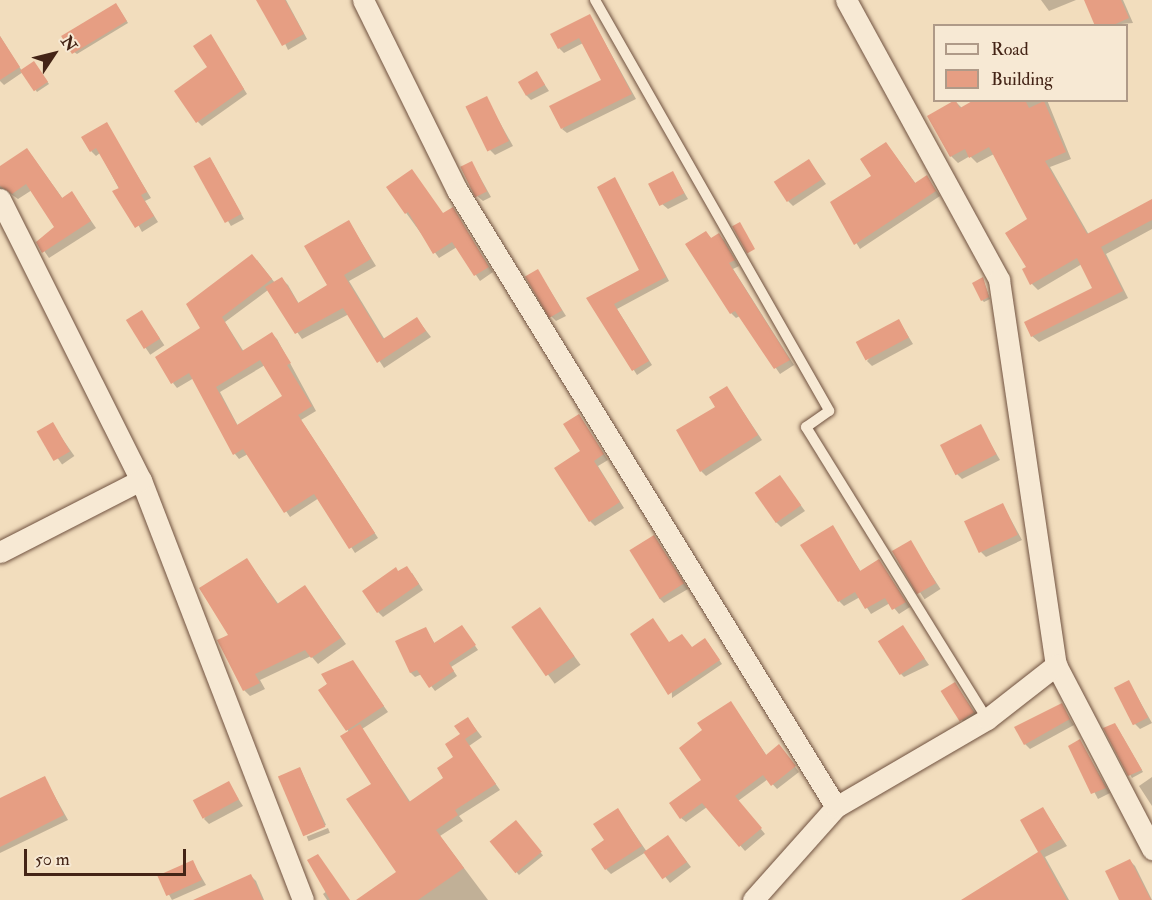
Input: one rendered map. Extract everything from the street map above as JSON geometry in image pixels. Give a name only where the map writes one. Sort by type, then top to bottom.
[{"type":"street","points":[[363,0],[457,190],[836,807]]},
{"type":"street","points":[[846,0],[999,280],[1056,665],[1152,849]]},
{"type":"street","points":[[0,199],[141,480],[303,900]]},
{"type":"street","points":[[0,552],[141,480]]},
{"type":"street","points":[[753,900],[836,807],[987,719],[1056,665]]},
{"type":"lane","points":[[595,0],[829,411],[806,427],[987,719]]},
{"type":"building","points":[[256,0],[285,0],[304,34],[282,46]]},
{"type":"building","points":[[1084,0],[1121,0],[1129,18],[1116,24],[1094,24]]},
{"type":"building","points":[[116,3],[127,21],[72,54],[61,36]]},
{"type":"building","points":[[590,14],[632,94],[561,129],[549,106],[601,80],[579,38],[558,49],[550,34]]},
{"type":"building","points":[[211,34],[244,89],[196,123],[174,91],[207,67],[193,46]]},
{"type":"building","points":[[0,36],[20,67],[0,80]]},
{"type":"building","points":[[34,61],[48,82],[34,91],[20,71]]},
{"type":"building","points":[[537,71],[545,85],[526,96],[518,82]]},
{"type":"building","points":[[487,96],[509,141],[487,151],[465,107]]},
{"type":"building","points":[[952,102],[956,102],[960,108],[970,102],[1026,102],[1029,108],[1044,102],[1066,152],[1045,161],[1087,234],[1152,199],[1152,220],[1101,247],[1123,291],[1031,337],[1024,322],[1092,288],[1077,258],[1030,285],[1022,269],[1026,267],[1005,233],[1027,219],[989,147],[969,158],[965,149],[950,157],[927,116]]},
{"type":"building","points":[[107,122],[147,192],[141,195],[154,216],[135,228],[112,191],[119,188],[96,148],[90,152],[81,137]]},
{"type":"building","points":[[886,142],[915,183],[927,175],[936,191],[854,245],[830,202],[871,176],[860,159]]},
{"type":"building","points":[[27,148],[62,198],[72,191],[91,221],[42,253],[36,242],[54,227],[26,184],[12,194],[0,186],[0,166]]},
{"type":"building","points":[[210,157],[242,214],[225,223],[193,166]]},
{"type":"building","points":[[809,159],[822,179],[787,202],[774,182]]},
{"type":"building","points":[[472,161],[487,192],[475,197],[460,167]]},
{"type":"building","points":[[412,169],[443,213],[453,207],[489,267],[474,276],[452,242],[433,254],[408,212],[405,214],[386,187]]},
{"type":"building","points":[[673,171],[684,193],[659,206],[648,184]]},
{"type":"building","points":[[615,177],[666,277],[614,304],[649,361],[632,371],[586,298],[639,270],[597,187]]},
{"type":"building","points":[[349,220],[371,259],[344,275],[383,339],[417,317],[426,331],[377,363],[343,308],[295,334],[265,287],[282,277],[298,303],[327,285],[304,246]]},
{"type":"building","points":[[740,222],[755,249],[747,253],[732,226]]},
{"type":"building","points":[[706,231],[711,238],[719,233],[735,260],[729,263],[790,360],[774,369],[735,311],[730,314],[685,244]]},
{"type":"building","points":[[252,254],[272,279],[222,317],[242,351],[272,332],[291,363],[287,365],[312,406],[298,415],[375,533],[349,549],[314,494],[284,513],[243,449],[233,455],[189,373],[171,384],[155,357],[200,328],[186,304]],"holes":[[[260,360],[282,396],[237,425],[216,387]]]},
{"type":"building","points":[[538,269],[562,311],[549,318],[525,276]]},
{"type":"building","points":[[983,277],[989,297],[981,301],[972,283]]},
{"type":"building","points":[[142,310],[160,339],[144,349],[126,320]]},
{"type":"building","points":[[899,319],[909,338],[866,361],[856,342]]},
{"type":"building","points":[[727,386],[758,435],[700,472],[676,430],[715,407],[709,397]]},
{"type":"building","points":[[579,414],[604,454],[594,461],[620,502],[589,522],[554,468],[580,451],[563,424]]},
{"type":"building","points":[[53,422],[70,451],[54,461],[37,432]]},
{"type":"building","points":[[981,424],[996,454],[955,475],[940,445]]},
{"type":"building","points":[[780,475],[801,505],[776,523],[755,493]]},
{"type":"building","points":[[1003,503],[1018,535],[979,553],[964,521]]},
{"type":"building","points":[[833,525],[860,571],[879,559],[906,602],[892,610],[885,598],[865,609],[855,592],[838,602],[800,545]]},
{"type":"building","points":[[654,535],[684,583],[660,599],[629,550]]},
{"type":"building","points":[[911,540],[936,583],[917,594],[892,551]]},
{"type":"building","points":[[247,558],[277,604],[305,585],[341,638],[311,658],[305,650],[255,674],[260,683],[243,691],[217,640],[228,635],[199,588]]},
{"type":"building","points":[[407,566],[419,584],[377,613],[362,591],[396,567],[398,571]]},
{"type":"building","points":[[540,607],[574,656],[546,676],[511,627]]},
{"type":"building","points":[[653,618],[669,642],[682,634],[692,647],[705,638],[720,660],[668,695],[630,634]]},
{"type":"building","points":[[462,625],[476,645],[449,663],[454,671],[429,688],[417,670],[410,673],[395,641],[426,627],[434,643]]},
{"type":"building","points":[[903,625],[925,659],[900,675],[878,641]]},
{"type":"building","points":[[353,660],[384,706],[346,731],[318,690],[327,684],[321,674]]},
{"type":"building","points":[[1129,680],[1148,717],[1133,725],[1114,688]]},
{"type":"building","points":[[955,682],[974,713],[960,722],[941,691]]},
{"type":"building","points":[[731,701],[766,755],[779,744],[796,766],[771,786],[763,775],[735,796],[762,828],[739,847],[702,803],[680,819],[669,803],[701,780],[679,748],[702,730],[697,723]]},
{"type":"building","points":[[1062,703],[1070,719],[1024,745],[1014,727]]},
{"type":"building","points":[[468,717],[477,731],[465,739],[496,784],[455,810],[458,815],[436,830],[464,868],[418,900],[356,900],[396,872],[346,799],[371,784],[340,736],[360,724],[409,802],[443,778],[437,768],[453,757],[445,744],[460,734],[454,726]]},
{"type":"building","points":[[1115,723],[1142,770],[1128,776],[1103,728]]},
{"type":"building","points":[[1080,739],[1106,788],[1091,794],[1068,746]]},
{"type":"building","points":[[300,767],[325,827],[303,836],[278,776]]},
{"type":"building","points":[[45,776],[64,815],[0,847],[0,798]]},
{"type":"building","points":[[229,781],[239,800],[203,819],[193,800]]},
{"type":"building","points":[[1043,807],[1062,839],[1040,851],[1067,900],[961,900],[1038,852],[1020,820]]},
{"type":"building","points":[[618,808],[642,846],[605,870],[591,849],[604,840],[593,824]]},
{"type":"building","points":[[516,820],[542,852],[515,873],[490,841]]},
{"type":"building","points":[[668,835],[687,862],[662,879],[643,852]]},
{"type":"building","points":[[318,854],[350,900],[330,900],[307,860]]},
{"type":"building","points":[[1130,859],[1151,900],[1119,900],[1105,871]]},
{"type":"building","points":[[193,860],[202,880],[166,896],[157,876]]},
{"type":"building","points":[[251,874],[263,900],[193,900]]}]
